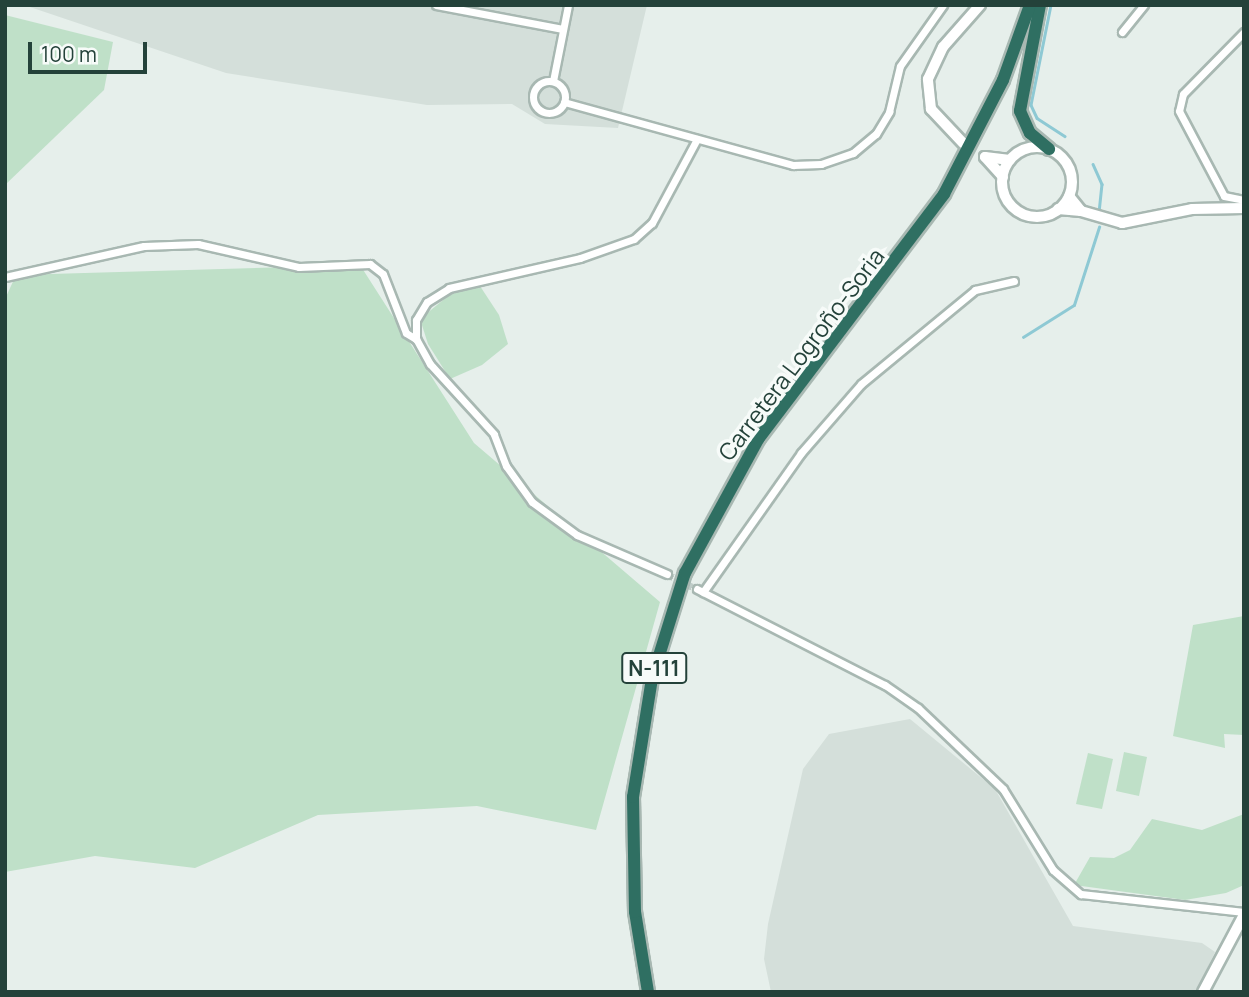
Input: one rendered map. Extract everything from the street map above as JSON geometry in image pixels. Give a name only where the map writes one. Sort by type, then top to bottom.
[{"type":"highway","name":"Carretera Logroño-Soria","points":[[648,992],[635,912],[633,797],[649,690],[685,573],[759,438],[944,194],[992,103],[1030,5]]},
{"type":"highway","points":[[1040,5],[1020,111],[1030,133],[1049,149]]},
{"type":"street","points":[[436,5],[563,29]]},
{"type":"street","points":[[553,81],[568,5]]},
{"type":"street","points":[[565,102],[793,165],[821,164],[853,153],[876,134],[889,112],[900,66],[943,5]]},
{"type":"street","points":[[963,143],[931,109],[928,79],[943,47],[980,5]]},
{"type":"street","points":[[1122,32],[1144,5]]},
{"type":"street","points":[[1244,32],[1183,94],[1179,111],[1224,195],[1244,200]]},
{"type":"street","points":[[553,81],[533,91],[536,108],[552,113],[565,102]]},
{"type":"street","points":[[553,81],[564,91],[565,102]]},
{"type":"street","points":[[416,339],[416,320],[427,302],[449,288],[580,258],[634,239],[652,223],[697,139]]},
{"type":"street","points":[[1081,211],[1069,196],[1069,168],[1049,149],[1025,149],[1010,160],[1003,177],[1005,195],[1021,212],[1040,216],[1058,209],[1081,211],[1122,223],[1192,209],[1244,208]]},
{"type":"street","points":[[1003,177],[981,154],[1010,160]]},
{"type":"street","points":[[1058,209],[1069,196]]},
{"type":"street","points":[[5,277],[144,246],[198,244],[299,267],[370,264],[383,274],[401,323],[416,339],[430,365],[494,434],[506,466],[531,502],[577,535],[667,574]]},
{"type":"street","points":[[1014,281],[975,290],[860,384],[801,453],[700,590],[885,685],[918,708],[1003,789],[1053,870],[1081,894],[1244,913],[1203,992]]},
{"type":"shaded area","points":[[24,5],[647,5],[618,128],[545,124],[512,104],[427,105],[226,73]]},
{"type":"shaded area","points":[[910,719],[995,789],[1073,926],[1202,943],[1215,952],[1196,992],[771,992],[764,959],[768,924],[803,769],[829,734]]},
{"type":"green space","points":[[5,15],[113,42],[104,90],[5,185]]},
{"type":"green space","points":[[360,265],[474,443],[660,602],[596,830],[477,806],[318,815],[195,868],[95,856],[5,872],[5,299],[16,275]]},
{"type":"green space","points":[[478,283],[499,315],[508,344],[482,365],[450,379],[428,344],[420,319],[448,296]]},
{"type":"green space","points":[[1244,616],[1244,735],[1224,734],[1225,748],[1173,736],[1193,625]]},
{"type":"green space","points":[[1124,752],[1147,757],[1139,796],[1116,791]]},
{"type":"green space","points":[[1088,753],[1113,759],[1102,809],[1076,804]]},
{"type":"green space","points":[[1244,814],[1244,885],[1226,893],[1185,900],[1074,885],[1090,857],[1114,858],[1130,850],[1152,819],[1202,830]]},
{"type":"waterway","points":[[1051,5],[1031,105],[1037,118],[1065,136]]},
{"type":"waterway","points":[[1093,164],[1102,184],[1099,212]]},
{"type":"waterway","points":[[1023,337],[1074,305],[1099,227]]},
{"type":"tunnel","points":[[667,574],[697,589]]}]
